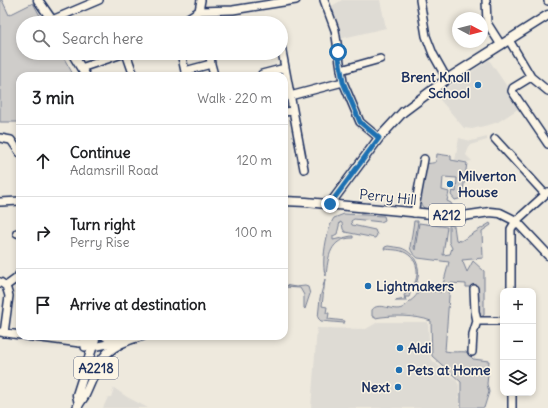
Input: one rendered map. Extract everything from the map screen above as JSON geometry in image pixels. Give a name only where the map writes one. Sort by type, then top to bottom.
[{"type":"main road","points":[[38,0],[49,16]]},
{"type":"main road","points":[[330,204],[379,138],[403,112],[447,79],[548,15]]},
{"type":"main road","points":[[76,60],[84,72]]},
{"type":"main road","name":"A212","points":[[288,201],[330,204]]},
{"type":"main road","name":"Perry Hill","points":[[330,204],[414,213],[463,216],[490,212],[500,213],[516,221],[548,255]]},
{"type":"main road","name":"A2218","points":[[78,406],[77,395],[87,368],[88,359],[86,345],[91,340]]},
{"type":"main road","name":"A2218","points":[[111,340],[125,341]]},
{"type":"main road","name":"A2218","points":[[78,406],[104,356],[114,347],[128,340]]},
{"type":"street","points":[[66,16],[99,0]]},
{"type":"street","points":[[199,11],[201,0]]},
{"type":"street","points":[[191,16],[199,11],[234,10],[271,2],[296,0]]},
{"type":"street","points":[[324,0],[336,30],[343,82],[360,122],[379,138]]},
{"type":"street","points":[[420,0],[426,36],[433,54],[447,79]]},
{"type":"street","points":[[486,0],[487,23],[501,45]]},
{"type":"street","points":[[509,40],[531,77],[548,91]]},
{"type":"street","points":[[341,70],[380,59]]},
{"type":"street","points":[[81,68],[104,60]]},
{"type":"street","points":[[128,60],[132,72]]},
{"type":"street","points":[[183,60],[186,72]]},
{"type":"street","points":[[211,60],[213,72]]},
{"type":"street","points":[[284,60],[286,72]]},
{"type":"street","points":[[189,72],[212,64]]},
{"type":"street","points":[[270,72],[285,68]]},
{"type":"street","points":[[531,77],[513,88],[512,91],[548,144]]},
{"type":"street","points":[[290,96],[343,82]]},
{"type":"street","points":[[288,85],[304,170]]},
{"type":"street","points":[[288,112],[292,111]]},
{"type":"street","points":[[0,138],[10,140],[16,146]]},
{"type":"street","points":[[495,139],[547,193],[516,221],[511,229],[511,288]]},
{"type":"street","points":[[414,213],[424,159]]},
{"type":"street","points":[[0,202],[16,202]]},
{"type":"street","points":[[16,278],[3,284],[9,296],[2,333],[16,335]]},
{"type":"street","points":[[472,352],[473,334],[477,321],[474,307],[474,289]]},
{"type":"street","points":[[477,321],[500,321]]},
{"type":"street","points":[[53,340],[86,345],[125,341]]},
{"type":"street","points":[[86,345],[90,340]]},
{"type":"street","points":[[512,396],[512,408]]},
{"type":"shaded area","points":[[0,0],[2,0],[9,15],[33,3],[40,16],[16,16],[16,60],[65,60],[72,72],[16,72],[16,122],[0,122]]},
{"type":"shaded area","points":[[342,0],[380,0],[386,28],[339,39],[330,7]]},
{"type":"shaded area","name":"Brent Knoll School","points":[[489,60],[521,107],[498,122],[472,129],[464,128],[436,95]]},
{"type":"shaded area","points":[[487,137],[487,140],[470,145],[466,155],[472,161],[455,161],[459,138],[471,141]]},
{"type":"shaded area","points":[[437,154],[451,156],[451,160],[467,163],[462,198],[455,200],[451,195],[452,191],[456,192],[457,178],[443,177],[442,190],[449,192],[447,201],[451,203],[453,207],[444,210],[424,208],[419,202],[426,164],[434,162]]},
{"type":"shaded area","points":[[344,214],[384,216],[385,220],[381,222],[354,219],[351,221],[352,225],[375,230],[377,235],[375,238],[345,232],[342,223],[340,222],[337,234],[333,236],[333,240],[351,236],[353,236],[353,238],[339,241],[335,245],[329,256],[326,276],[324,271],[324,256],[329,229],[334,218]]},
{"type":"shaded area","points":[[414,221],[418,221],[414,248],[415,250],[419,223],[447,227],[443,255],[450,254],[452,248],[449,242],[449,225],[454,226],[456,240],[461,241],[490,223],[491,225],[482,231],[483,258],[462,260],[467,272],[473,261],[484,271],[484,315],[481,317],[478,311],[476,287],[466,287],[466,284],[450,283],[445,351],[466,352],[473,359],[489,361],[488,370],[484,370],[484,373],[488,374],[487,384],[489,392],[484,408],[461,408],[461,382],[432,356],[431,321],[411,317],[388,316],[375,318],[372,316],[372,310],[378,306],[394,309],[403,308],[415,297],[419,290],[441,292],[449,262],[418,258],[413,253],[410,247]]},
{"type":"shaded area","points":[[388,246],[406,250],[410,253],[418,265],[416,284],[410,291],[409,297],[405,297],[406,301],[395,301],[405,299],[404,295],[413,286],[416,280],[417,268],[411,257],[406,253],[398,250],[384,249]]},
{"type":"shaded area","points":[[325,279],[322,306],[327,307],[326,313],[329,313],[328,319],[345,321],[344,323],[321,321],[318,318],[320,298]]},
{"type":"shaded area","points":[[288,286],[308,287],[310,294],[305,309],[304,295],[300,288],[288,287]]},
{"type":"shaded area","points":[[378,322],[428,322],[430,357],[456,380],[459,385],[459,408],[311,408],[317,328],[366,329]]},
{"type":"shaded area","points":[[114,388],[148,408],[103,408],[108,397],[111,397]]},
{"type":"place","name":"Brent Knoll School","points":[[478,85]]},
{"type":"place","name":"Milverton House","points":[[450,184]]},
{"type":"place","name":"Lightmakers","points":[[368,286]]},
{"type":"place","name":"Aldi","points":[[400,348]]},
{"type":"place","name":"Pets at Home","points":[[399,370]]},
{"type":"place","name":"Next","points":[[398,387]]},
{"type":"route","points":[[330,204],[379,138],[360,122],[343,82],[338,52]]}]
